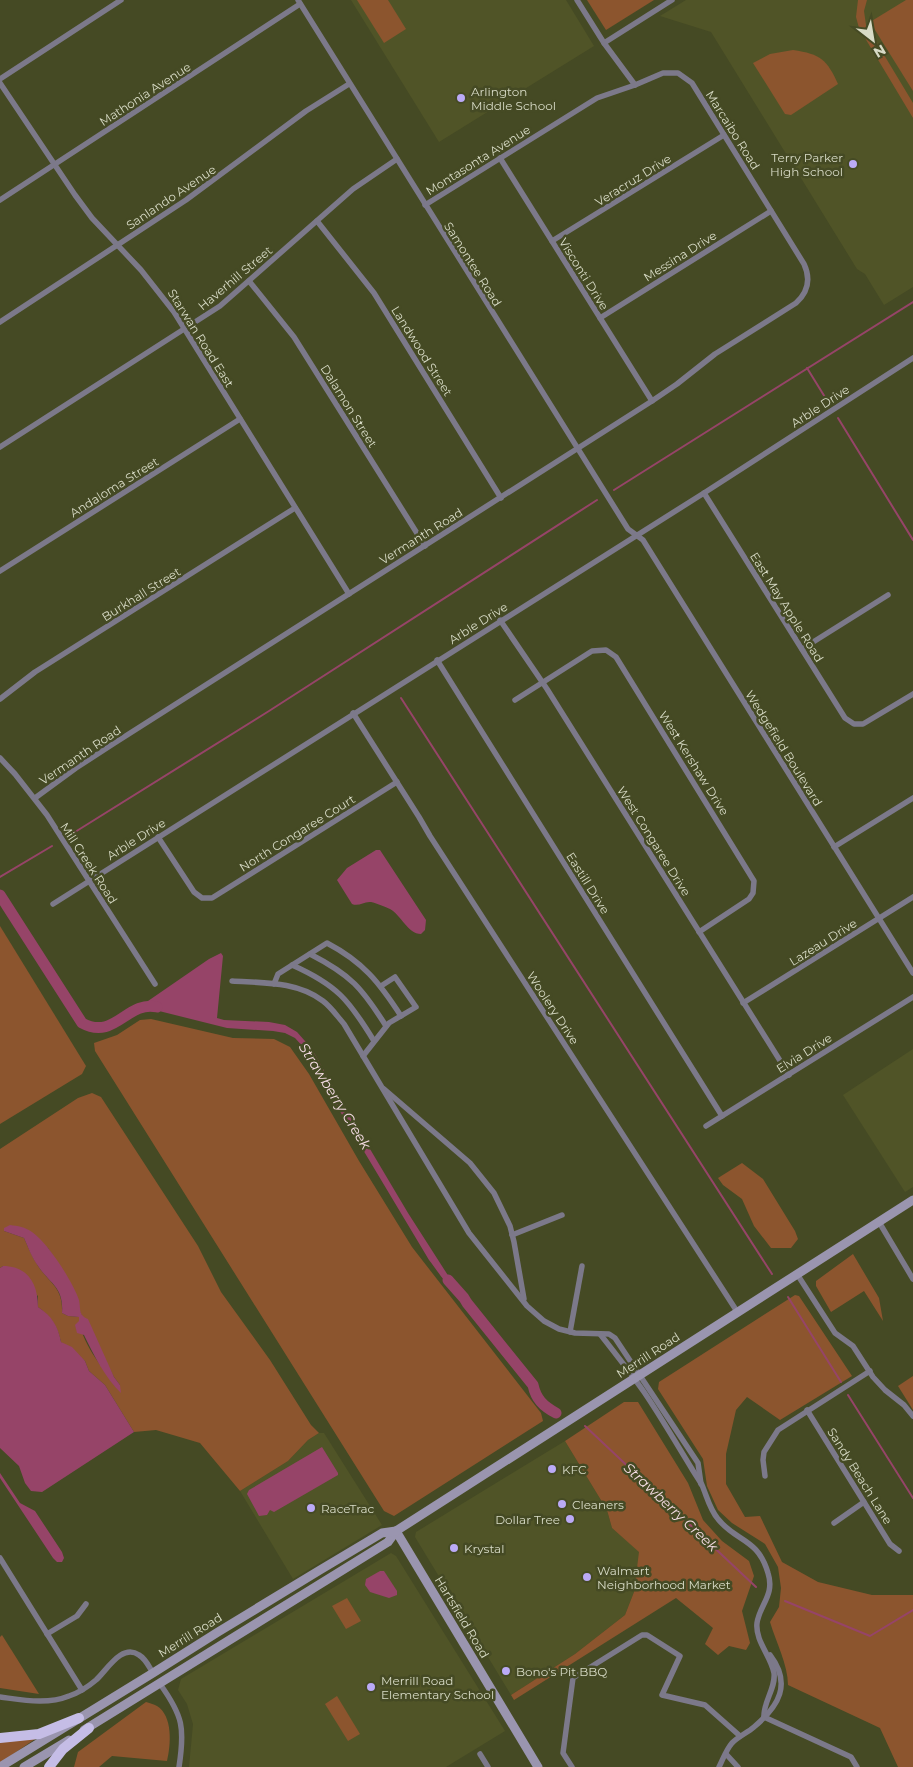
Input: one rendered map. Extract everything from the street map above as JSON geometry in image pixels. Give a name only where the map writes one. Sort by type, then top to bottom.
[{"type":"highway","points":[[0,1738],[39,1734],[80,1718]]},
{"type":"highway","points":[[49,1767],[63,1749],[92,1725]]},
{"type":"main road","name":"Merrill Road","points":[[24,1767],[388,1542],[396,1531],[913,1200]]},
{"type":"main road","name":"Merrill Road","points":[[0,1767],[153,1674],[207,1638],[382,1533],[396,1531]]},
{"type":"main road","name":"Hartsfield Road","points":[[396,1531],[538,1767]]},
{"type":"main road","points":[[228,1642],[234,1631],[290,1597],[292,1595],[290,1588]]},
{"type":"main road","points":[[160,1684],[162,1674],[196,1653],[202,1648],[207,1638]]},
{"type":"main road","points":[[92,1725],[100,1715],[146,1686],[153,1674]]},
{"type":"street","points":[[0,81],[121,0]]},
{"type":"street","points":[[577,0],[604,43],[635,85]]},
{"type":"street","points":[[604,43],[672,0]]},
{"type":"street","name":"Samontee Road","points":[[299,2],[628,529],[636,535]]},
{"type":"street","name":"Mathonia Avenue","points":[[0,200],[299,2]]},
{"type":"street","name":"Montasonta Avenue","points":[[425,205],[592,102],[663,72],[678,73]]},
{"type":"street","name":"Marcaibo Road","points":[[678,73],[692,83],[804,264],[808,282]]},
{"type":"street","name":"Starwan Road East","points":[[0,81],[53,165],[92,218],[118,245],[174,312],[349,594]]},
{"type":"street","name":"Sanlando Avenue","points":[[0,322],[218,177],[306,111],[349,84]]},
{"type":"street","name":"Veracruz Drive","points":[[552,242],[724,135]]},
{"type":"street","name":"Visconti Drive","points":[[500,158],[652,401]]},
{"type":"street","name":"Haverhill Street","points":[[0,447],[220,306],[353,189],[397,160]]},
{"type":"street","name":"Messina Drive","points":[[600,318],[771,211]]},
{"type":"street","name":"Landwood Street","points":[[317,221],[374,293],[501,498]]},
{"type":"street","name":"Dalamon Street","points":[[249,282],[294,337],[425,546]]},
{"type":"street","name":"Vermanth Road","points":[[35,798],[113,744],[652,401],[715,354],[796,303],[804,293],[808,282]]},
{"type":"street","name":"Arble Drive","points":[[53,904],[500,620],[704,493],[913,358]]},
{"type":"street","name":"Andaloma Street","points":[[0,571],[240,419]]},
{"type":"street","name":"East May Apple Road","points":[[704,493],[845,718],[858,725],[869,722],[913,694]]},
{"type":"street","name":"Burkhall Street","points":[[0,699],[35,672],[295,508]]},
{"type":"street","name":"Wedgefield Boulevard","points":[[636,535],[643,540],[913,973]]},
{"type":"street","points":[[802,649],[888,595]]},
{"type":"street","name":"West Congaree Drive","points":[[500,620],[547,689],[789,1075]]},
{"type":"street","name":"West Kershaw Drive","points":[[542,683],[592,651],[606,650],[616,656],[754,881],[753,893],[749,899],[699,932]]},
{"type":"street","name":"Eastill Drive","points":[[437,660],[722,1116]]},
{"type":"street","points":[[515,700],[542,683]]},
{"type":"street","name":"Woolery Drive","points":[[353,713],[430,836],[738,1313]]},
{"type":"street","name":"Mill Creek Road","points":[[0,758],[35,798],[155,984]]},
{"type":"street","name":"North Congaree Court","points":[[158,837],[194,892],[207,899],[218,896],[397,782]]},
{"type":"street","points":[[834,846],[913,798]]},
{"type":"street","name":"Lazeau Drive","points":[[743,1003],[913,897]]},
{"type":"street","points":[[274,984],[278,974],[327,943],[354,958],[381,986],[400,1016]]},
{"type":"street","points":[[310,954],[332,966],[356,984],[371,1002],[386,1026]]},
{"type":"street","points":[[292,965],[322,980],[337,991],[355,1010],[374,1041]]},
{"type":"street","points":[[363,1056],[386,1026],[416,1007],[396,977],[381,986]]},
{"type":"street","points":[[232,981],[287,985],[314,995],[323,1001],[344,1024],[469,1233],[525,1304],[544,1321],[559,1329],[570,1332],[609,1334],[615,1338],[637,1376],[698,1463],[701,1484],[717,1519],[726,1528],[753,1546],[762,1557],[769,1574],[771,1588],[757,1624],[758,1635],[774,1674],[773,1683],[763,1710],[764,1717]]},
{"type":"street","name":"Elvia Drive","points":[[706,1126],[913,997]]},
{"type":"street","points":[[380,1086],[470,1163],[494,1193],[512,1235],[525,1304]]},
{"type":"street","points":[[512,1235],[562,1215]]},
{"type":"street","points":[[879,1222],[913,1279]]},
{"type":"street","points":[[570,1332],[582,1266]]},
{"type":"street","points":[[797,1274],[831,1328],[843,1340],[853,1346],[885,1390],[908,1409],[913,1416]]},
{"type":"street","points":[[600,1334],[637,1376]]},
{"type":"street","points":[[765,1476],[764,1452],[769,1442],[782,1426],[870,1371]]},
{"type":"street","name":"Sandy Beach Lane","points":[[807,1410],[890,1544],[899,1551]]},
{"type":"street","points":[[834,1523],[864,1502]]},
{"type":"street","points":[[0,1558],[82,1690]]},
{"type":"street","points":[[47,1634],[76,1616],[86,1604]]},
{"type":"street","points":[[572,1767],[563,1753],[573,1678],[642,1635],[647,1635],[680,1656],[662,1695],[705,1705],[740,1736]]},
{"type":"street","points":[[719,1767],[731,1744],[754,1728],[773,1709],[782,1684],[782,1677],[779,1669],[764,1648]]},
{"type":"street","points":[[0,1697],[28,1701],[55,1701],[70,1696],[95,1680],[118,1656],[127,1653],[137,1653],[144,1659],[153,1674]]},
{"type":"street","points":[[160,1684],[172,1701],[182,1728],[183,1747],[179,1767]]},
{"type":"street","points":[[764,1717],[850,1757],[857,1767]]},
{"type":"street","points":[[480,1754],[488,1767]]},
{"type":"street","points":[[726,1754],[738,1767]]},
{"type":"shaded area","name":"Arlington Middle School","points":[[351,0],[566,0],[594,46],[439,142]]},
{"type":"shaded area","points":[[357,0],[388,0],[406,29],[384,43]]},
{"type":"shaded area","points":[[587,0],[654,0],[606,30]]},
{"type":"shaded area","name":"Terry Parker High School","points":[[686,0],[913,0],[913,287],[884,305],[865,274],[857,269],[711,32],[660,16]]},
{"type":"shaded area","points":[[858,0],[867,0],[864,11],[866,25],[913,103],[913,118],[859,28],[856,17]]},
{"type":"shaded area","points":[[906,0],[913,0],[913,91],[870,22]]},
{"type":"shaded area","points":[[793,50],[817,56],[830,69],[838,84],[791,115],[785,114],[753,63],[770,54]]},
{"type":"shaded area","points":[[0,926],[86,1066],[82,1074],[0,1124]]},
{"type":"shaded area","points":[[151,1019],[233,1038],[274,1039],[290,1047],[309,1074],[359,1161],[412,1247],[541,1413],[543,1421],[394,1516],[384,1511],[95,1051],[94,1043],[117,1035],[140,1020]]},
{"type":"shaded area","points":[[913,1049],[913,1187],[905,1192],[843,1095]]},
{"type":"shaded area","points":[[92,1093],[101,1097],[198,1246],[221,1292],[270,1360],[311,1425],[319,1433],[308,1440],[288,1461],[240,1491],[200,1443],[156,1430],[134,1432],[105,1385],[89,1371],[85,1361],[61,1342],[53,1322],[38,1307],[38,1296],[3,1266],[0,1268],[0,1149],[78,1098]],"holes":[[[4,1228],[48,1248],[71,1285],[79,1302],[79,1310],[120,1385],[115,1386],[87,1345],[80,1326],[79,1317],[68,1316],[62,1313],[62,1304],[58,1291],[38,1266],[24,1238],[4,1231]]]},
{"type":"shaded area","points":[[742,1163],[763,1179],[795,1231],[798,1239],[791,1248],[771,1248],[754,1226],[742,1199],[723,1185],[718,1178]]},
{"type":"shaded area","points":[[853,1254],[879,1298],[883,1321],[864,1291],[831,1312],[816,1286],[816,1281]]},
{"type":"shaded area","points":[[795,1295],[799,1296],[852,1376],[780,1420],[747,1397],[736,1410],[726,1454],[726,1484],[745,1517],[760,1516],[782,1562],[818,1582],[872,1595],[913,1595],[913,1767],[898,1767],[880,1728],[788,1685],[784,1662],[770,1622],[779,1607],[781,1588],[778,1567],[765,1544],[732,1523],[718,1510],[707,1486],[703,1459],[658,1389],[659,1382]]},
{"type":"shaded area","points":[[913,1376],[913,1410],[898,1386]]},
{"type":"shaded area","points":[[624,1402],[638,1402],[688,1483],[703,1520],[722,1541],[749,1561],[754,1576],[742,1611],[750,1643],[746,1650],[729,1646],[718,1655],[705,1644],[713,1628],[676,1598],[514,1700],[511,1695],[575,1654],[625,1615],[634,1592],[639,1552],[612,1528],[607,1510],[565,1441]]},
{"type":"shaded area","points":[[319,1433],[324,1433],[382,1525],[293,1579],[240,1491],[288,1461],[308,1440]]},
{"type":"shaded area","points":[[565,1441],[607,1510],[612,1528],[640,1552],[634,1592],[625,1615],[575,1654],[511,1695],[415,1537],[416,1532]]},
{"type":"shaded area","name":"Merrill Road Elementary School","points":[[391,1553],[396,1556],[505,1731],[446,1767],[189,1767],[193,1724],[187,1704],[178,1690],[181,1679]]},
{"type":"shaded area","points":[[347,1598],[361,1621],[346,1629],[332,1606]]},
{"type":"shaded area","points":[[2,1635],[39,1694],[0,1688],[0,1637]]},
{"type":"shaded area","points":[[337,1696],[360,1734],[348,1741],[325,1704]]},
{"type":"shaded area","points":[[146,1702],[157,1706],[166,1717],[170,1731],[167,1761],[112,1756],[99,1767],[74,1767],[78,1752]]},
{"type":"shaded area","points":[[38,1737],[0,1763],[0,1742]]},
{"type":"water","points":[[376,850],[380,850],[426,920],[425,930],[421,934],[408,928],[394,912],[386,907],[371,902],[357,905],[352,904],[337,880],[347,868]]},
{"type":"water","points":[[221,953],[223,956],[217,1018],[269,1022],[285,1025],[297,1032],[312,1049],[408,1213],[458,1291],[445,1281],[429,1260],[305,1049],[295,1038],[285,1033],[273,1031],[227,1028],[143,1007],[148,1001],[209,959]]},
{"type":"water","points":[[10,1225],[24,1228],[38,1237],[66,1273],[79,1300],[81,1314],[88,1319],[114,1377],[120,1385],[121,1393],[105,1374],[84,1335],[77,1333],[75,1325],[79,1321],[79,1317],[68,1316],[62,1313],[61,1297],[58,1291],[36,1263],[24,1238],[4,1231],[4,1228]]},
{"type":"water","points":[[3,1266],[19,1269],[30,1278],[36,1291],[38,1307],[54,1322],[61,1342],[72,1347],[85,1361],[89,1371],[105,1385],[134,1432],[42,1492],[31,1491],[25,1483],[19,1466],[0,1448],[0,1268]]},
{"type":"water","points":[[322,1447],[338,1475],[274,1512],[270,1510],[267,1515],[259,1516],[247,1494],[249,1490]]},
{"type":"water","points":[[0,1473],[20,1503],[35,1511],[62,1552],[64,1558],[62,1562],[57,1562],[53,1558],[0,1478]]},
{"type":"water","points":[[380,1571],[384,1571],[397,1591],[397,1595],[389,1598],[370,1592],[365,1585],[366,1579]]},
{"type":"waterway","points":[[614,490],[913,302]]},
{"type":"waterway","points":[[807,368],[828,402]]},
{"type":"waterway","points":[[838,418],[913,540]]},
{"type":"waterway","points":[[75,832],[269,711],[597,500]]},
{"type":"waterway","points":[[401,698],[772,1274]]},
{"type":"waterway","points":[[0,877],[52,846]]},
{"type":"waterway","name":"Strawberry Creek","points":[[0,895],[82,1023],[93,1027],[103,1027],[112,1024],[137,1009],[147,1006],[157,1007]]},
{"type":"waterway","name":"Strawberry Creek","points":[[448,1280],[533,1385],[541,1402],[556,1413]]},
{"type":"waterway","points":[[788,1297],[841,1382]]},
{"type":"waterway","points":[[848,1395],[913,1498]]},
{"type":"waterway","name":"Strawberry Creek","points":[[585,1426],[756,1587]]},
{"type":"waterway","name":"Strawberry Creek","points":[[785,1601],[870,1636],[913,1610]]},
{"type":"place","name":"Arlington Middle School","points":[[461,98]]},
{"type":"place","name":"Terry Parker High School","points":[[853,164]]},
{"type":"place","name":"KFC","points":[[552,1469]]},
{"type":"place","name":"Cleaners","points":[[562,1504]]},
{"type":"place","name":"RaceTrac","points":[[311,1508]]},
{"type":"place","name":"Dollar Tree","points":[[570,1519]]},
{"type":"place","name":"Krystal","points":[[454,1548]]},
{"type":"place","name":"Walmart Neighborhood Market","points":[[587,1577]]},
{"type":"place","name":"Bono's Pit BBQ","points":[[506,1671]]},
{"type":"place","name":"Merrill Road Elementary School","points":[[371,1687]]}]
